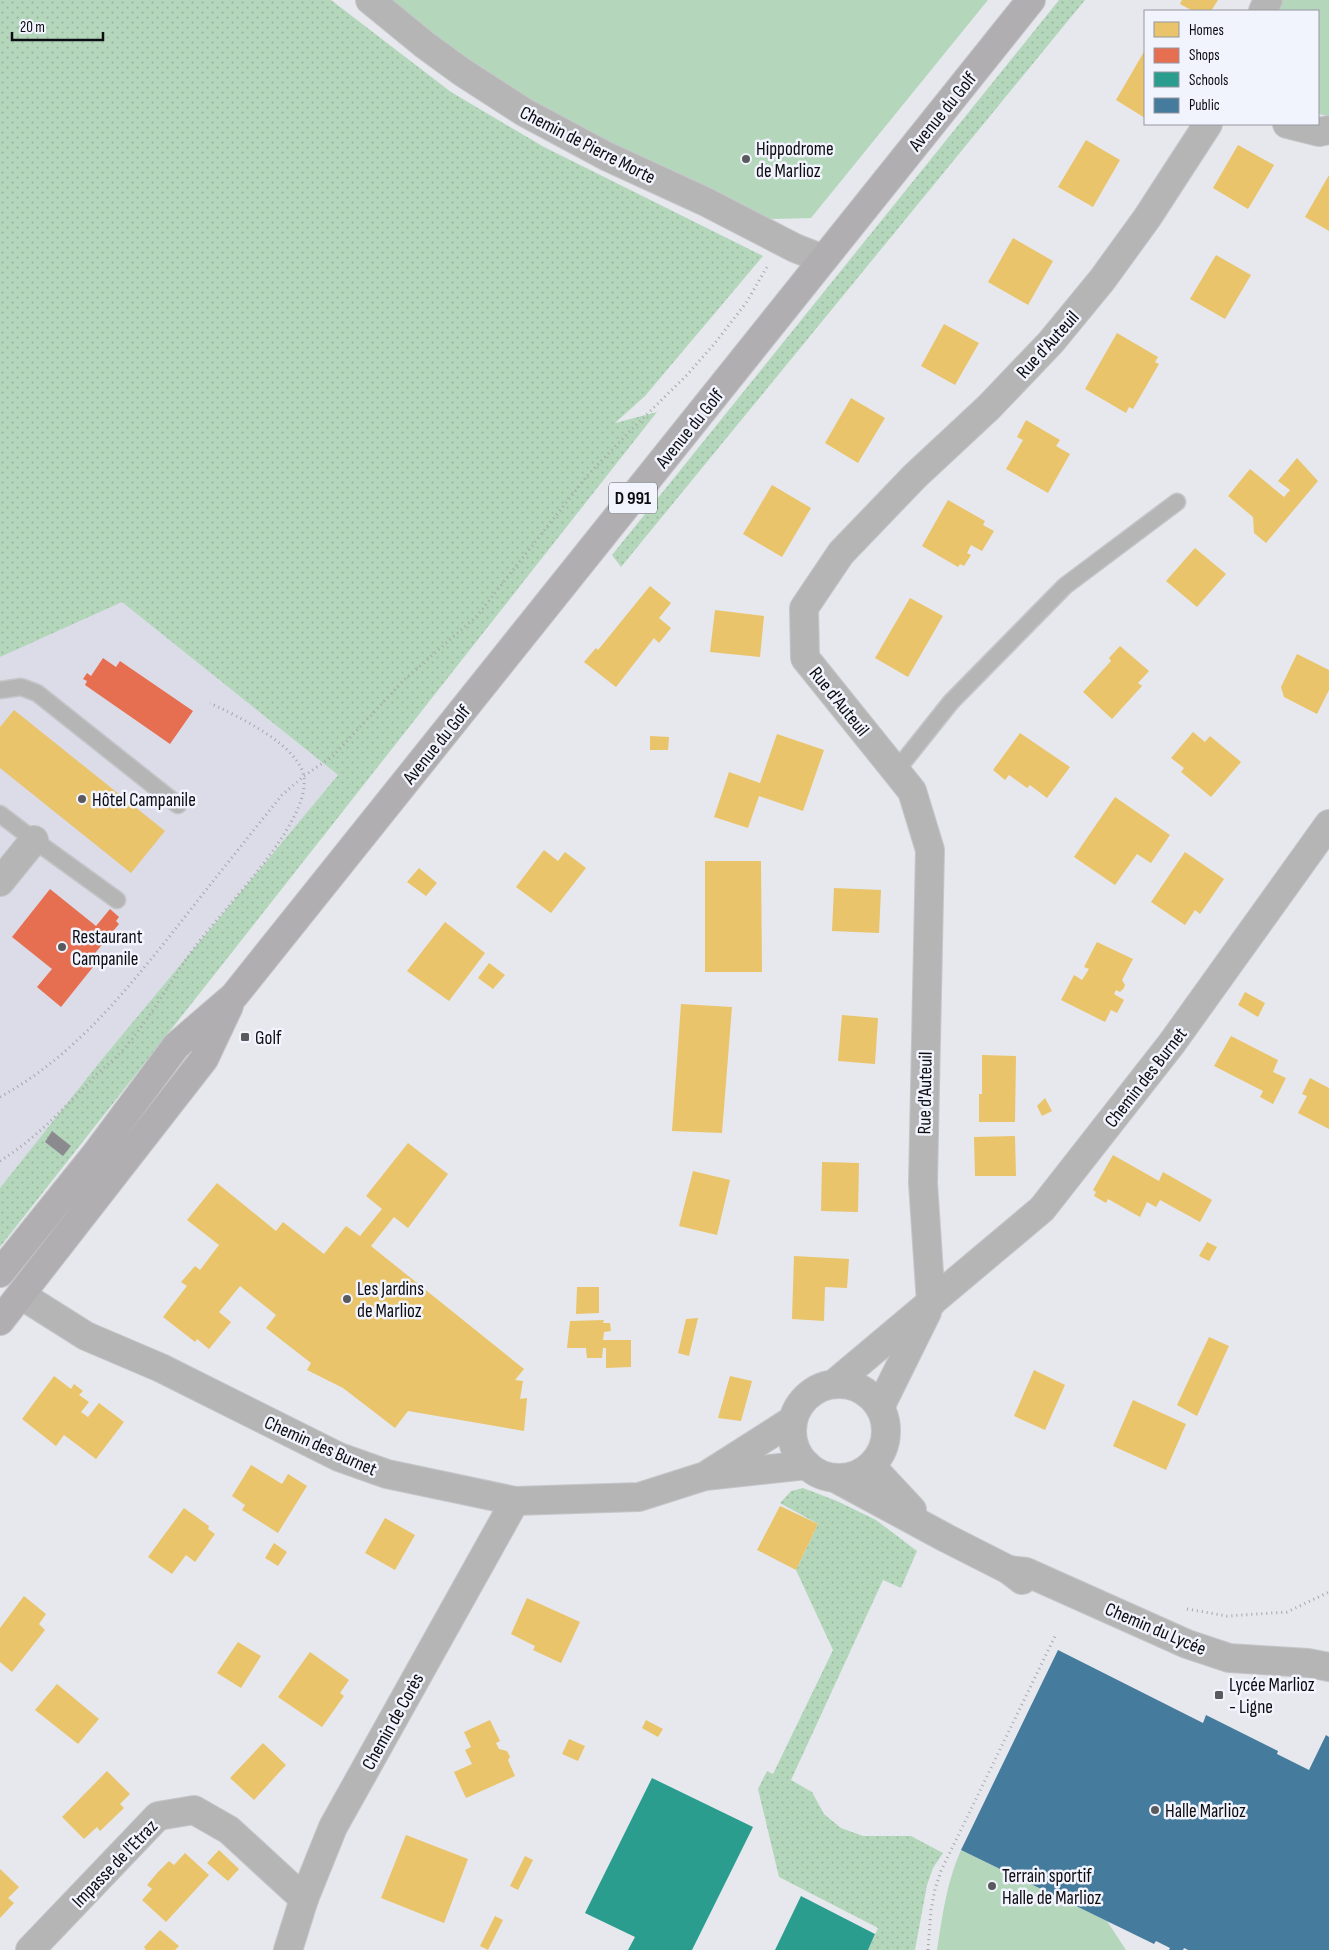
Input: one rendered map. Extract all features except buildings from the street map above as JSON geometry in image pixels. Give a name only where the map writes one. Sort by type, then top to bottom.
[{"type":"main road","name":"Avenue du Golf","points":[[234,996],[1031,0]]},
{"type":"main road","points":[[0,1273],[95,1155],[176,1046],[234,996]]},
{"type":"main road","points":[[0,1321],[204,1059],[234,996]]},
{"type":"street","name":"Chemin de Pierre Morte","points":[[370,0],[432,50],[524,112],[563,134],[704,201],[780,240],[823,259]]},
{"type":"street","name":"Rue d'Auteuil","points":[[931,1303],[922,1183],[930,850],[912,791],[805,658],[804,608],[841,553],[915,476],[989,407],[1052,342],[1102,280],[1147,218],[1207,125]]},
{"type":"street","points":[[1290,125],[1319,132],[1329,130]]},
{"type":"street","name":"Chemin des Burnet","points":[[835,1383],[1042,1209],[1172,1043],[1329,824]]},
{"type":"street","points":[[0,882],[34,840]]},
{"type":"street","points":[[926,1240],[958,1280]]},
{"type":"street","name":"Chemin des Burnet","points":[[21,1294],[86,1336],[161,1368],[339,1457],[387,1474],[515,1501],[639,1496],[705,1476],[806,1465]]},
{"type":"street","name":"Chemin des Burnet","points":[[880,1407],[931,1303]]},
{"type":"street","points":[[835,1383],[848,1384],[872,1396],[880,1407],[885,1420],[886,1434],[884,1447],[879,1457],[871,1466],[860,1473],[848,1477],[835,1478],[820,1474],[806,1465],[799,1456],[792,1432],[793,1420],[798,1406],[808,1395],[820,1387],[835,1383]]},
{"type":"street","name":"Chemin des Burnet","points":[[705,1476],[793,1420]]},
{"type":"street","name":"Chemin du Lycée","points":[[871,1466],[902,1501],[931,1529]]},
{"type":"street","name":"Chemin du Lycée","points":[[835,1478],[1016,1575],[1026,1572],[1096,1606],[1123,1614],[1187,1644],[1229,1658],[1324,1658]]},
{"type":"street","name":"Chemin de Corès","points":[[288,1950],[304,1899],[333,1827],[515,1501]]},
{"type":"street","name":"Impasse de l'Etraz","points":[[30,1950],[158,1816],[194,1810],[229,1830],[304,1899]]},
{"type":"lane","points":[[896,771],[951,702],[1065,586],[1177,502]]},
{"type":"lane","points":[[0,690],[21,686],[37,693],[178,805]]},
{"type":"lane","points":[[0,814],[117,900]]},
{"type":"path","points":[[0,1098],[52,1064],[111,1008],[282,795],[304,776],[333,756],[404,680],[477,616],[588,476],[630,431],[687,375],[715,343],[746,303],[762,278],[780,240]]},
{"type":"path","points":[[0,1161],[32,1138],[55,1118],[136,1035],[196,945],[265,862],[296,814],[304,795],[304,776],[302,767],[292,753],[261,732],[210,703]]},
{"type":"path","points":[[1180,1606],[1188,1610],[1227,1616],[1287,1612],[1329,1592]]},
{"type":"path","points":[[928,1950],[931,1910],[941,1870],[1056,1634]]},
{"type":"shaded area","points":[[119,599],[338,775],[103,1058],[0,1188],[0,656]]},
{"type":"green space","points":[[0,0],[331,0],[451,92],[544,147],[763,256],[645,396],[615,423],[657,412],[0,1247],[0,1188],[103,1058],[338,775],[122,602],[0,657]]},
{"type":"green space","name":"Hippodrome de Marlioz","points":[[378,0],[988,0],[811,218],[773,219],[747,216],[518,102]]},
{"type":"green space","points":[[1059,0],[1085,0],[621,567],[612,555]]},
{"type":"green space","points":[[1280,0],[1329,0],[1329,116],[1319,114],[1319,10],[1275,10]]},
{"type":"green space","points":[[803,1488],[837,1501],[876,1520],[917,1551],[901,1588],[883,1580],[791,1780],[812,1792],[824,1814],[841,1828],[863,1836],[911,1836],[943,1853],[933,1868],[927,1885],[915,1950],[868,1950],[878,1928],[779,1877],[758,1789],[767,1771],[773,1774],[833,1650],[796,1570],[818,1524],[780,1503],[791,1491]]},
{"type":"green space","name":"Terrain sportif Halle de Marlioz","points":[[961,1850],[1107,1921],[1126,1950],[937,1950],[948,1887]]},
{"type":"place","name":"Hippodrome de Marlioz","points":[[746,159]]},
{"type":"place","name":"Hôtel Campanile","points":[[82,799]]},
{"type":"place","name":"Restaurant Campanile","points":[[62,947]]},
{"type":"place","name":"Golf","points":[[245,1037]]},
{"type":"place","name":"Les Jardins de Marlioz","points":[[347,1299]]},
{"type":"place","name":"Lycée Marlioz - Ligne","points":[[1219,1695]]},
{"type":"place","name":"Halle Marlioz","points":[[1155,1810]]},
{"type":"place","name":"Terrain sportif Halle de Marlioz","points":[[992,1886]]}]
